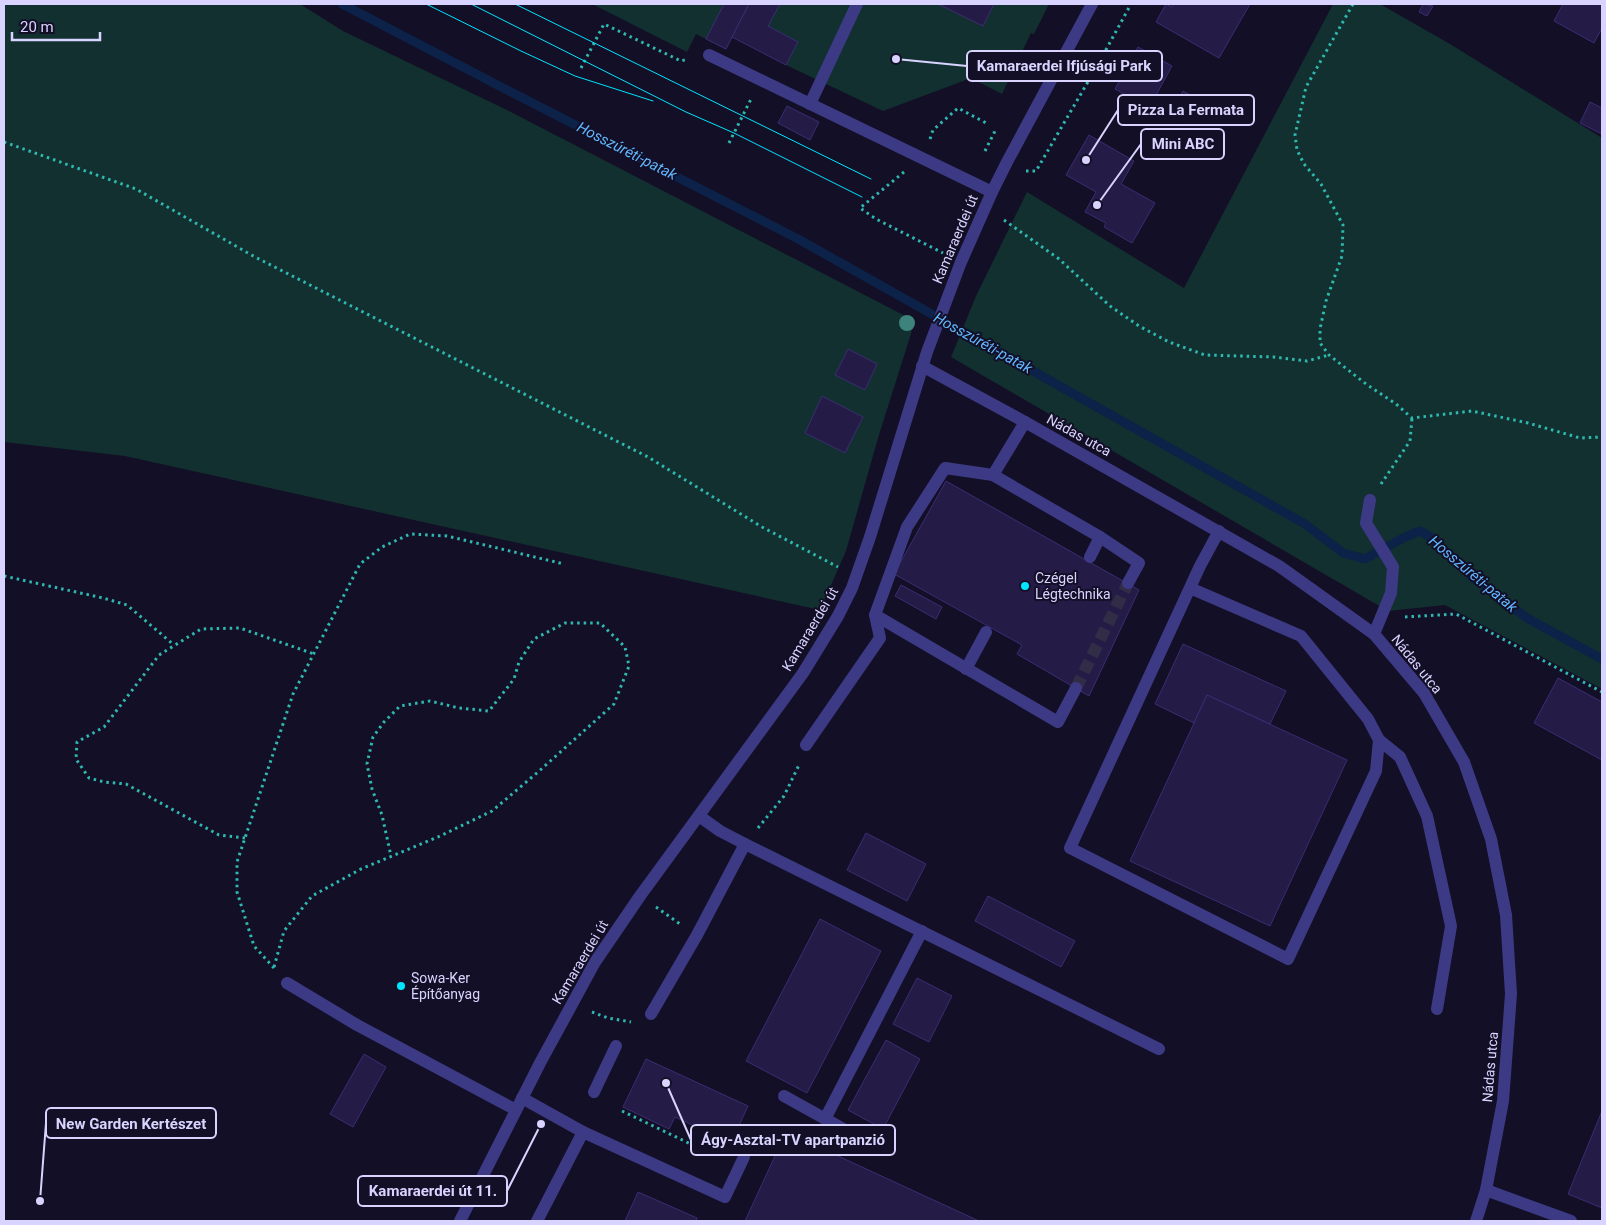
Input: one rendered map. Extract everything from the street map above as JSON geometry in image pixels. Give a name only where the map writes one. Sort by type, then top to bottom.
[{"type":"street","points":[[810,104],[857,4]]},
{"type":"street","name":"Kamaraerdei út","points":[[460,1221],[519,1104],[595,962],[640,896],[772,716],[823,642],[838,616],[856,576],[870,537],[922,366],[961,262],[992,192],[1092,4]]},
{"type":"street","points":[[709,55],[992,192]]},
{"type":"street","name":"Nádas utca","points":[[922,366],[1279,566],[1374,634],[1424,693],[1464,762],[1493,848],[1506,916],[1511,994],[1503,1101],[1486,1190],[1476,1221]]},
{"type":"street","points":[[993,475],[1025,422]]},
{"type":"street","points":[[806,745],[880,638],[875,615],[908,527],[945,468],[993,475],[1100,537],[1139,563],[1128,583]]},
{"type":"street","points":[[1370,500],[1366,523],[1393,568],[1391,592],[1374,634]]},
{"type":"street","points":[[1219,531],[1190,588],[1070,848],[1288,959],[1376,772],[1379,740]]},
{"type":"street","points":[[1090,556],[1100,537]]},
{"type":"street","points":[[1190,588],[1301,636],[1368,719],[1379,740],[1400,757],[1427,816],[1451,926],[1437,1009]]},
{"type":"street","points":[[875,615],[1058,722],[1076,688]]},
{"type":"street","points":[[966,669],[986,632]]},
{"type":"street","points":[[699,816],[745,844],[1159,1048]]},
{"type":"street","points":[[652,1014],[697,935],[745,844]]},
{"type":"street","points":[[826,1118],[922,931]]},
{"type":"street","points":[[288,983],[357,1025],[519,1104],[725,1197],[744,1157]]},
{"type":"street","points":[[594,1092],[616,1046]]},
{"type":"street","points":[[784,1096],[856,1136]]},
{"type":"street","points":[[537,1221],[583,1132]]},
{"type":"street","points":[[1486,1190],[1571,1221]]},
{"type":"path","points":[[1022,179],[1026,172],[1036,171],[1132,4]]},
{"type":"path","points":[[1353,4],[1306,87],[1295,135],[1297,150],[1304,164],[1321,184],[1343,225],[1342,256],[1326,301],[1320,329],[1320,343],[1329,355],[1412,418],[1472,411],[1528,423],[1580,438],[1602,437]]},
{"type":"path","points":[[581,68],[604,24],[681,61],[709,55]]},
{"type":"path","points":[[729,143],[760,80]]},
{"type":"path","points":[[976,118],[988,124]]},
{"type":"path","points":[[985,151],[996,129]]},
{"type":"path","points":[[4,142],[136,188],[255,257],[648,457],[762,526],[856,576]]},
{"type":"path","points":[[860,208],[876,219],[961,262]]},
{"type":"path","points":[[1006,211],[1002,219],[1058,259],[1110,306],[1139,326],[1169,342],[1205,355],[1274,357],[1307,361],[1329,355]]},
{"type":"path","points":[[1370,500],[1410,441],[1412,418]]},
{"type":"path","points":[[288,983],[254,946],[237,892],[237,862],[293,694],[360,564],[382,547],[410,534],[447,536],[564,564]]},
{"type":"path","points":[[4,576],[127,605],[174,645]]},
{"type":"path","points":[[1379,618],[1456,614],[1602,692]]},
{"type":"path","points":[[274,968],[284,931],[312,896],[361,869],[438,837],[492,811],[614,704],[629,666],[625,647],[600,623],[565,623],[534,639],[519,662],[514,679],[489,711],[459,708],[430,701],[400,706],[384,722],[373,737],[367,764],[372,789],[382,815],[391,856]]},
{"type":"path","points":[[245,838],[218,835],[126,784],[104,782],[89,778],[76,759],[77,742],[104,727],[159,655],[201,629],[240,628],[314,654]]},
{"type":"path","points":[[745,844],[784,796],[806,745]]},
{"type":"path","points":[[640,896],[697,935]]},
{"type":"path","points":[[573,1001],[592,1012],[626,1023],[639,1022],[652,1014]]},
{"type":"path","points":[[622,1110],[701,1149]]},
{"type":"green space","points":[[4,4],[300,4],[343,31],[507,110],[915,321],[878,438],[846,551],[820,610],[125,456],[4,442]]},
{"type":"green space","points":[[592,4],[1049,4],[1034,34],[1031,33],[1002,94],[971,78],[883,111],[732,37],[726,49],[696,34],[687,52]]},
{"type":"green space","points":[[1333,4],[1380,4],[1450,44],[1602,138],[1602,689],[1445,605],[1388,611],[951,357],[976,296],[1027,192],[1184,288]]},
{"type":"building","points":[[724,4],[749,4],[726,49],[706,39]]},
{"type":"building","points":[[749,4],[780,4],[768,26],[798,42],[786,65],[732,37]]},
{"type":"building","points":[[938,4],[994,4],[983,26]]},
{"type":"building","points":[[1166,4],[1172,7],[1174,4],[1250,4],[1219,58],[1156,22]]},
{"type":"building","points":[[1423,4],[1433,6],[1427,16],[1419,12]]},
{"type":"building","points":[[1563,4],[1602,4],[1602,28],[1594,43],[1554,21]]},
{"type":"building","points":[[1138,47],[1172,66],[1149,108],[1115,89]]},
{"type":"building","points":[[1183,91],[1198,99],[1184,126],[1168,118]]},
{"type":"building","points":[[1590,102],[1602,108],[1602,134],[1580,123]]},
{"type":"building","points":[[787,106],[819,122],[810,140],[778,123]]},
{"type":"building","points":[[1089,135],[1134,161],[1121,184],[1155,203],[1132,243],[1104,227],[1106,223],[1085,212],[1096,192],[1066,175]]},
{"type":"building","points":[[848,349],[877,364],[865,390],[835,375]]},
{"type":"building","points":[[822,396],[863,417],[845,453],[805,433]]},
{"type":"building","name":"Czégel Légtechnika","points":[[946,481],[1139,590],[1089,696],[1017,654],[1022,645],[894,574]]},
{"type":"building","points":[[901,585],[942,607],[936,619],[895,596]]},
{"type":"building","points":[[1183,644],[1286,691],[1270,724],[1207,695],[1194,723],[1155,704]]},
{"type":"building","points":[[1558,678],[1602,702],[1602,760],[1534,723]]},
{"type":"building","points":[[1207,695],[1347,760],[1270,926],[1130,861]]},
{"type":"building","points":[[866,833],[926,864],[907,901],[847,870]]},
{"type":"building","points":[[988,896],[1075,941],[1061,967],[975,921]]},
{"type":"building","points":[[820,919],[881,951],[807,1093],[746,1061]]},
{"type":"building","points":[[917,978],[952,996],[929,1042],[893,1024]]},
{"type":"building","points":[[886,1040],[920,1059],[883,1129],[848,1110]]},
{"type":"building","points":[[364,1054],[386,1067],[353,1127],[330,1114]]},
{"type":"building","points":[[646,1059],[748,1106],[731,1143],[675,1117],[669,1129],[623,1107]]},
{"type":"building","points":[[1602,1111],[1602,1208],[1568,1194]]},
{"type":"building","points":[[786,1132],[979,1221],[745,1221]]},
{"type":"building","points":[[638,1192],[697,1218],[696,1221],[625,1221]]},
{"type":"waterway","name":"Hosszúréti-patak","points":[[342,4],[800,240],[1305,524],[1343,553],[1365,559],[1420,531],[1432,538],[1472,577],[1527,618],[1602,659]]},
{"type":"tunnel","points":[[1076,688],[1128,583]]},
{"type":"tram line","points":[[426,4],[575,76],[653,101]]},
{"type":"tram line","points":[[471,4],[686,112],[734,133],[862,197]]},
{"type":"tram line","points":[[515,4],[871,179]]},
{"type":"place","name":"Kamaraerdei Ifjúsági Park","points":[[896,59]]},
{"type":"place","name":"Pizza La Fermata","points":[[1086,160]]},
{"type":"place","name":"Mini ABC","points":[[1097,205]]},
{"type":"place","name":"Czégel Légtechnika","points":[[1025,586]]},
{"type":"place","name":"Sowa-Ker Építőanyag","points":[[401,986]]},
{"type":"place","name":"Ágy-Asztal-TV apartpanzió","points":[[666,1083]]},
{"type":"place","name":"Kamaraerdei út 11.","points":[[541,1124]]},
{"type":"place","name":"New Garden Kertészet","points":[[40,1201]]}]
